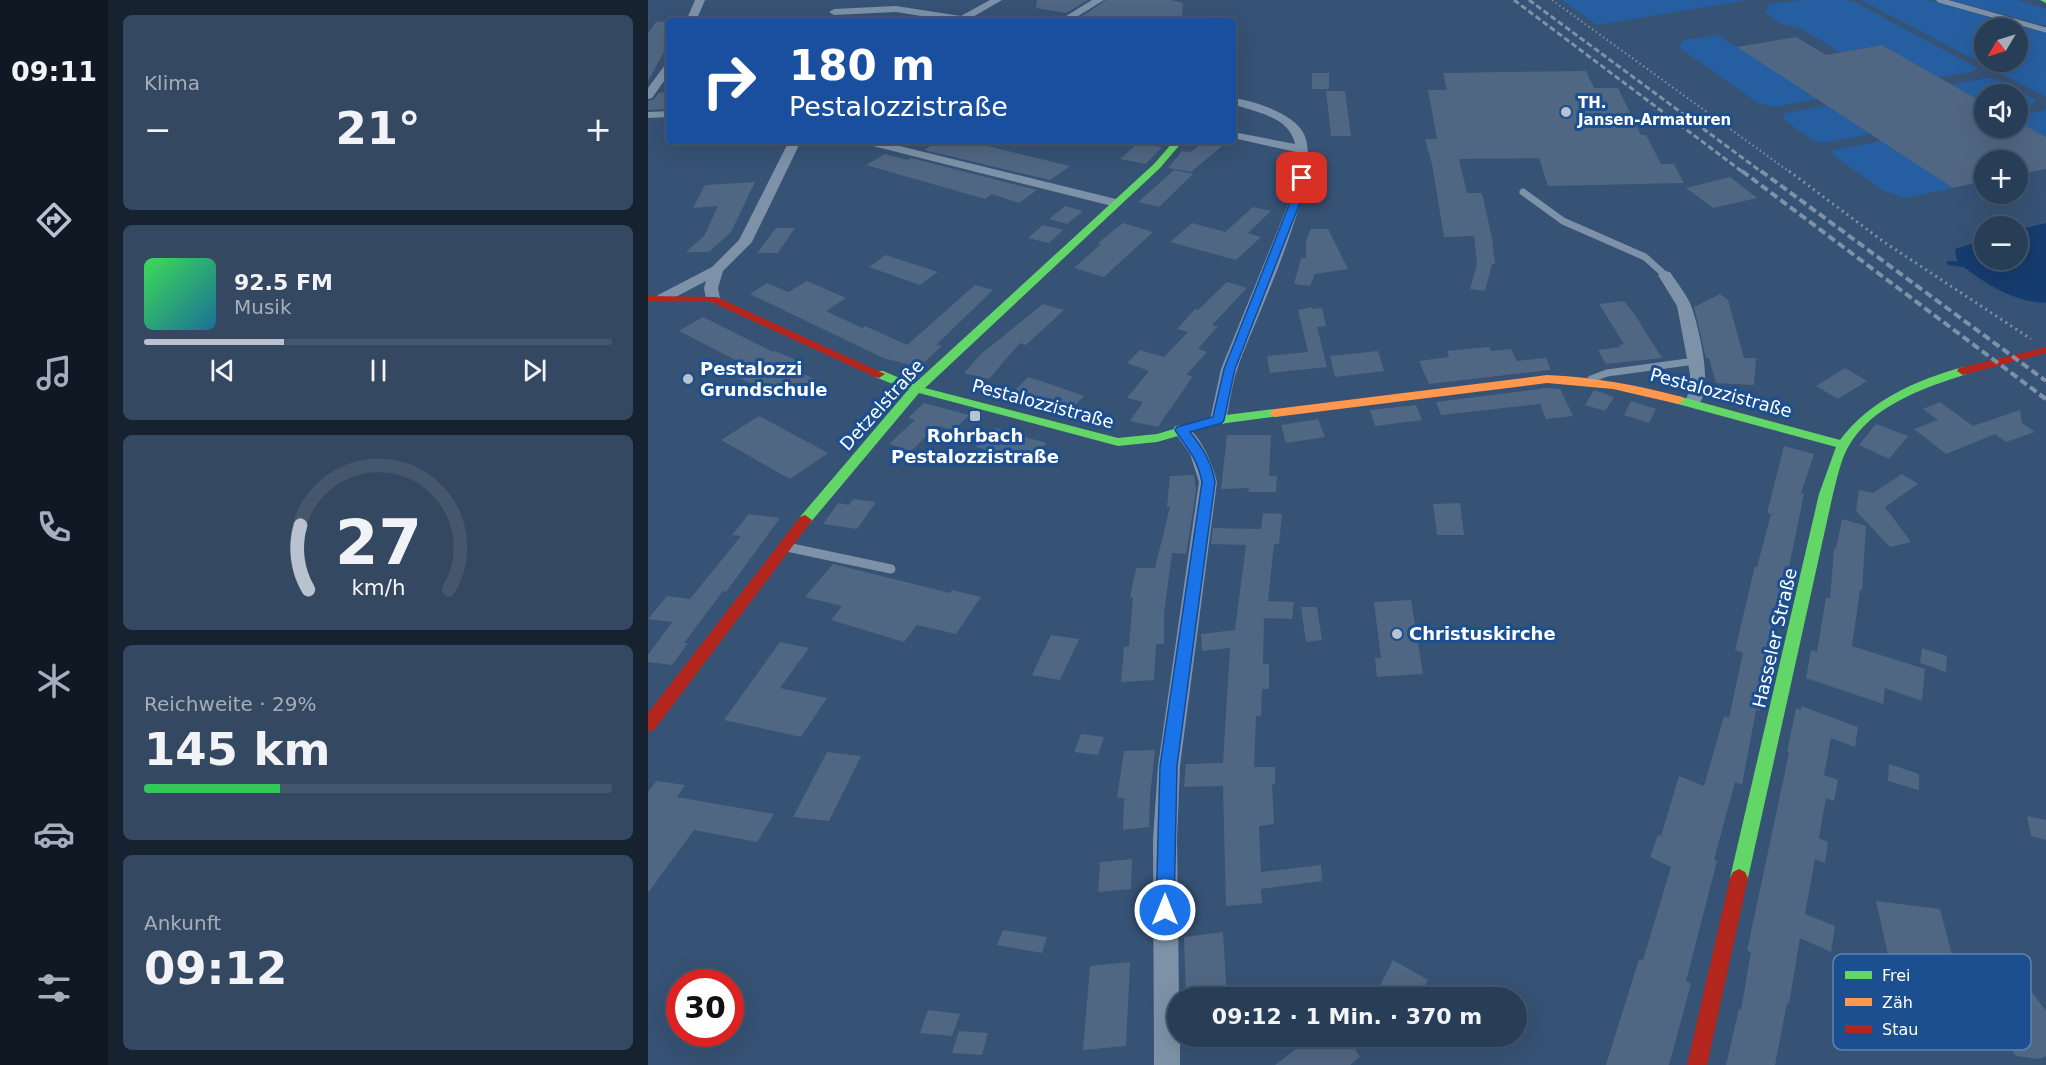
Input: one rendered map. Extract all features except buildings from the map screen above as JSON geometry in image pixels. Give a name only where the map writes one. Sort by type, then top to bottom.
[{"type":"street","points":[[692,18],[700,0]]},
{"type":"street","points":[[835,0],[834,17],[896,9],[954,18]]},
{"type":"street","points":[[970,18],[997,0]]},
{"type":"street","points":[[1068,18],[1099,0]]},
{"type":"street","points":[[648,96],[666,70]]},
{"type":"street","points":[[1218,420],[1229,369],[1296,200],[1302,178],[1301,149],[1296,129],[1288,122],[1236,102]]},
{"type":"street","points":[[648,115],[666,114]]},
{"type":"street","points":[[1236,136],[1301,149]]},
{"type":"street","points":[[663,298],[717,270],[745,242],[794,144]]},
{"type":"street","points":[[877,144],[1116,203]]},
{"type":"street","name":"Detzelstraße","points":[[648,725],[785,547],[916,389],[1116,203],[1176,144]]},
{"type":"street","points":[[713,299],[711,288],[717,270]]},
{"type":"street","points":[[1665,275],[1684,306],[1698,374],[1698,389],[1693,402]]},
{"type":"street","name":"Pestalozzistraße","points":[[648,299],[713,299],[831,354],[916,389],[1118,442],[1157,438],[1218,420],[1546,379],[1589,380],[1693,402],[1842,445]]},
{"type":"street","name":"Hasseler Straße","points":[[1697,1065],[1826,494],[1842,445],[1856,427],[1890,400],[2041,346]]},
{"type":"street","points":[[1167,1065],[1165,839],[1168,766],[1208,482],[1205,466],[1198,451],[1181,430]]},
{"type":"lane","points":[[1939,0],[2046,30]]},
{"type":"lane","points":[[1523,192],[1570,225],[1644,258],[1665,275]]},
{"type":"lane","name":"Pestalozzistraße","points":[[1589,380],[1608,373],[1695,360]]},
{"type":"lane","points":[[785,547],[891,569]]},
{"type":"path","points":[[1551,0],[1716,117],[1884,242],[2041,346]]},
{"type":"shaded area","points":[[1562,0],[1748,0],[1597,25]]},
{"type":"shaded area","points":[[1802,0],[1855,2],[1974,66],[1974,70],[1938,77],[1882,45],[1840,52],[1802,29],[1780,23],[1765,12],[1770,4]]},
{"type":"shaded area","points":[[1861,0],[1928,0],[1992,18],[1974,18],[1974,59]]},
{"type":"shaded area","points":[[1950,0],[2017,0],[2046,9],[2046,26],[2028,21],[2028,18],[2016,18]]},
{"type":"shaded area","points":[[2028,28],[2046,33],[2046,97],[2028,88],[2028,84],[2021,84],[1998,72],[2028,72]]},
{"type":"shaded area","points":[[1718,35],[1817,99],[1774,107],[1758,103],[1680,48],[1683,40]]},
{"type":"shaded area","points":[[1986,78],[2007,84],[1974,84],[1974,97],[1953,85]]},
{"type":"shaded area","points":[[2028,96],[2036,100],[2032,106],[2028,107]]},
{"type":"shaded area","points":[[1827,106],[1871,134],[1822,143],[1811,139],[1783,119],[1785,113]]},
{"type":"shaded area","points":[[2046,110],[2046,137],[2028,127],[2028,114]]},
{"type":"shaded area","points":[[1882,141],[1953,188],[1904,198],[1882,190],[1833,155],[1833,150]]},
{"type":"shaded area","points":[[2046,223],[2046,303],[2021,299],[1998,290],[1957,262],[1955,249],[1974,243],[1974,270],[2028,270],[2028,228]]},
{"type":"waterway","points":[[1949,263],[1966,265]]},
{"type":"railway","points":[[1514,0],[1744,173]]},
{"type":"railway","points":[[1529,0],[1763,173]]},
{"type":"railway","points":[[1742,171],[2042,396]]},
{"type":"railway","points":[[1761,171],[2046,381]]},
{"type":"railway","points":[[2040,395],[2046,399]]},
{"type":"traffic: fast","points":[[805,520],[916,389],[1157,166],[1176,144]]},
{"type":"traffic: fast","points":[[1739,878],[1826,494],[1840,451],[1854,430],[1880,407],[1928,383],[1963,371]]},
{"type":"traffic: fast","points":[[879,374],[916,389],[1118,442],[1157,438],[1218,420],[1275,413]]},
{"type":"traffic: fast","points":[[1678,400],[1843,445]]},
{"type":"traffic: slow","points":[[1275,413],[1547,379],[1613,385],[1678,400]]},
{"type":"traffic: jam","points":[[648,299],[713,299],[879,374]]},
{"type":"traffic: jam","points":[[1963,371],[2046,350]]},
{"type":"traffic: jam","points":[[648,725],[805,520]]},
{"type":"traffic: jam","points":[[1697,1065],[1739,878]]},
{"type":"place","name":"TH. Jansen-Armaturen","points":[[1566,112]]},
{"type":"place","name":"Pestalozzi Grundschule","points":[[688,379]]},
{"type":"place","name":"Rohrbach Pestalozzistraße","points":[[975,416]]},
{"type":"place","name":"Christuskirche","points":[[1397,634]]},
{"type":"route","points":[[1165,910],[1168,766],[1208,482],[1205,466],[1198,451],[1181,430],[1218,420],[1229,369],[1296,200],[1302,178]]}]
